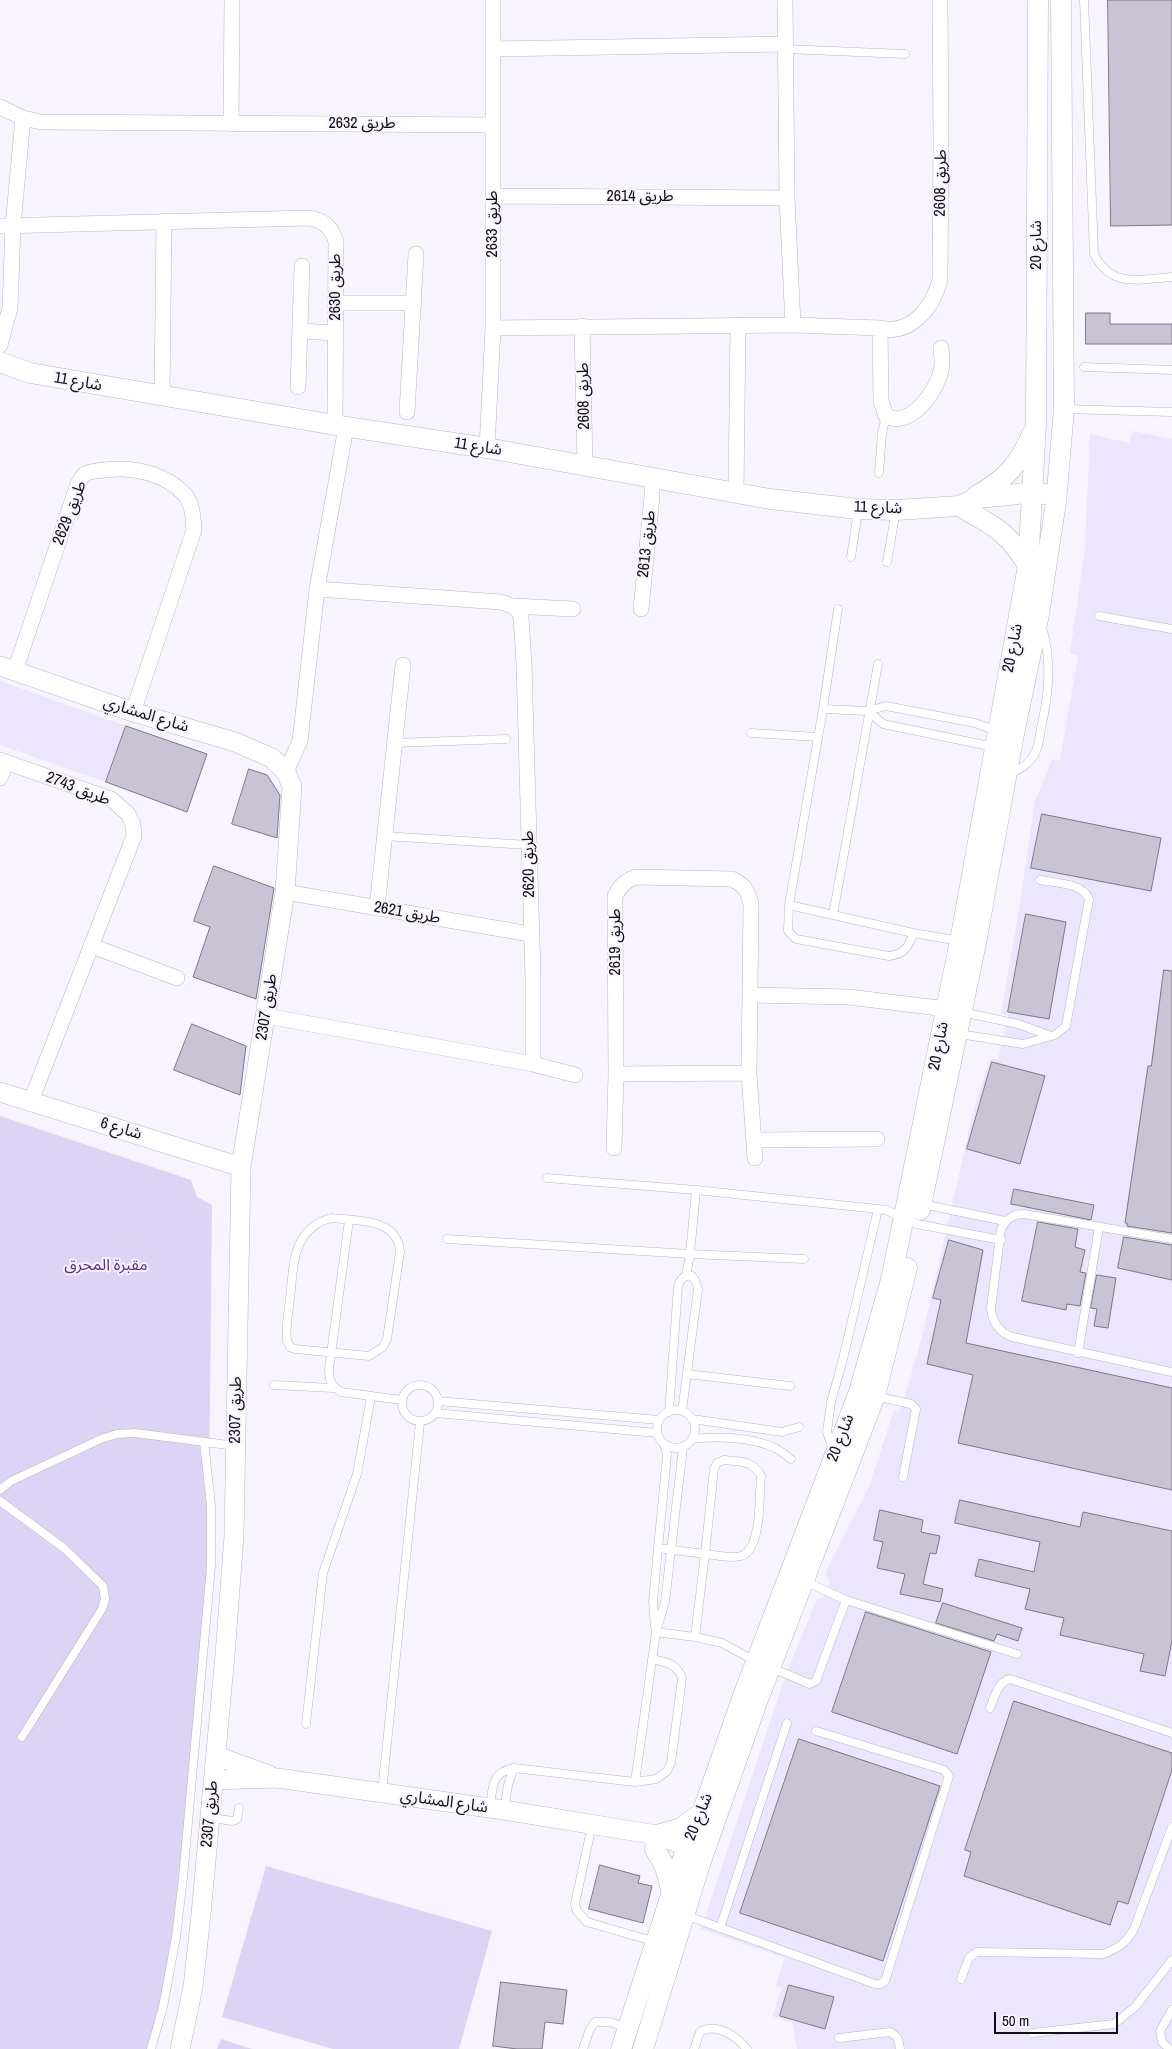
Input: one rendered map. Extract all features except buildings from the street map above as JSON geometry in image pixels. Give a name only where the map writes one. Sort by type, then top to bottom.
[{"type":"main road","name":"شارع 20","points":[[643,2049],[685,1915],[702,1813],[763,1665],[803,1581],[875,1396],[968,942],[1008,774],[1002,739],[1039,614],[1045,497],[1036,425],[1038,0]]},
{"type":"main road","name":"شارع 20","points":[[968,942],[1002,739],[1028,566],[1064,409],[1061,0]]},
{"type":"main road","name":"شارع 11","points":[[0,362],[30,373],[341,426],[487,448],[770,499],[858,509],[896,510],[959,506],[983,511],[1045,497]]},
{"type":"main road","points":[[1028,566],[1016,545],[1004,534],[991,524],[959,506],[997,483],[1008,474],[1024,453],[1036,425]]},
{"type":"main road","name":"شارع 20","points":[[620,2049],[672,1896],[694,1855],[763,1665],[834,1455],[859,1392],[891,1280],[913,1213]]},
{"type":"main road","points":[[672,1896],[669,1876],[656,1842],[702,1813]]},
{"type":"street","points":[[231,124],[232,0]]},
{"type":"street","name":"طريق 2633","points":[[487,448],[493,328],[494,0]]},
{"type":"street","points":[[785,0],[788,198],[793,325]]},
{"type":"street","name":"طريق 2608","points":[[493,328],[793,325],[880,328],[889,330],[900,328],[920,317],[934,300],[940,279],[940,0]]},
{"type":"street","points":[[493,49],[786,47]]},
{"type":"street","name":"طريق 2632","points":[[0,107],[23,118],[41,122],[493,124]]},
{"type":"street","points":[[0,344],[10,308],[7,226],[23,118]]},
{"type":"street","name":"طريق 2614","points":[[493,196],[788,198]]},
{"type":"street","name":"طريق 2630","points":[[7,226],[307,218],[320,220],[331,229],[336,242],[335,333],[341,426],[317,589],[300,741],[286,772]]},
{"type":"street","points":[[162,396],[164,221]]},
{"type":"street","points":[[407,412],[416,254]]},
{"type":"street","points":[[298,387],[302,266]]},
{"type":"street","points":[[336,302],[414,303]]},
{"type":"street","name":"طريق 2608","points":[[582,326],[585,466]]},
{"type":"street","points":[[736,493],[738,326]]},
{"type":"street","points":[[880,328],[881,401],[886,416],[891,419],[901,419],[929,396],[941,371],[941,348]]},
{"type":"street","points":[[300,331],[335,333]]},
{"type":"street","name":"طريق 2629","points":[[7,668],[78,484],[85,474],[121,468],[147,472],[175,487],[186,497],[192,508],[194,530],[133,712]]},
{"type":"street","name":"طريق 2613","points":[[641,609],[652,496],[652,478]]},
{"type":"street","points":[[317,589],[500,602],[512,606],[573,609]]},
{"type":"street","name":"طريق 2620","points":[[512,606],[520,612],[522,617],[530,934],[533,977],[533,1064]]},
{"type":"street","points":[[377,908],[403,665]]},
{"type":"street","name":"شارع المشاري","points":[[7,668],[133,712],[235,742],[272,758],[286,772]]},
{"type":"street","name":"طريق 2743","points":[[0,778],[3,761],[111,799],[128,814],[133,824],[134,836],[31,1101]]},
{"type":"street","name":"طريق 2307","points":[[180,2049],[193,1987],[216,1756],[234,1536],[241,1167],[285,892],[292,801],[292,788],[286,772]]},
{"type":"street","name":"طريق 2619","points":[[614,1148],[616,1074],[615,896],[619,888],[627,880],[636,877],[732,879],[742,885],[750,894],[751,905],[749,1073],[755,1158]]},
{"type":"street","name":"طريق 2621","points":[[285,892],[530,934]]},
{"type":"street","points":[[92,946],[176,978]]},
{"type":"street","points":[[750,995],[849,997],[954,1010]]},
{"type":"street","points":[[266,1016],[533,1064],[575,1075]]},
{"type":"street","points":[[616,1074],[749,1073]]},
{"type":"street","name":"شارع 6","points":[[0,1092],[241,1167]]},
{"type":"street","points":[[755,1140],[877,1139]]},
{"type":"street","name":"شارع المشاري","points":[[216,1756],[277,1778]]},
{"type":"street","name":"شارع المشاري","points":[[213,1780],[277,1778],[497,1809],[601,1826],[640,1844],[656,1842],[694,1855]]},
{"type":"lane","points":[[1084,0],[1094,254],[1108,274],[1120,280],[1172,277]]},
{"type":"lane","points":[[786,47],[905,54]]},
{"type":"lane","points":[[1084,367],[1172,370]]},
{"type":"lane","points":[[1064,409],[1172,412]]},
{"type":"lane","points":[[879,472],[882,433],[886,416]]},
{"type":"lane","points":[[851,557],[858,509]]},
{"type":"lane","points":[[887,562],[896,510]]},
{"type":"lane","points":[[838,609],[823,709],[789,905],[788,931],[796,940],[889,956],[898,955],[905,950],[910,944],[913,933]]},
{"type":"lane","points":[[1008,774],[1024,765],[1036,750],[1046,709],[1049,668],[1047,646],[1039,614]]},
{"type":"lane","points":[[1099,616],[1172,629]]},
{"type":"lane","points":[[832,915],[878,664]]},
{"type":"lane","points":[[823,709],[868,711],[886,706],[976,723],[1002,739]]},
{"type":"lane","points":[[868,711],[883,724],[1002,739]]},
{"type":"lane","points":[[751,732],[818,737]]},
{"type":"lane","points":[[395,743],[506,740]]},
{"type":"lane","points":[[384,836],[528,845]]},
{"type":"lane","points":[[950,1033],[1019,1045],[1051,1036],[1062,1030],[1068,1021],[1090,904],[1087,894],[1081,889],[1040,880]]},
{"type":"lane","points":[[789,905],[913,933],[968,942]]},
{"type":"lane","points":[[954,1010],[1018,1024],[1051,1036]]},
{"type":"lane","points":[[547,1178],[696,1190],[1005,1221]]},
{"type":"lane","points":[[686,1276],[696,1190]]},
{"type":"lane","points":[[882,1210],[899,1205],[913,1213],[1000,1240]]},
{"type":"lane","points":[[834,1455],[827,1432],[830,1402],[882,1210]]},
{"type":"lane","points":[[1172,1239],[1019,1214],[1008,1218],[1001,1229],[991,1308],[994,1321],[1006,1335],[1172,1372]]},
{"type":"lane","points":[[331,1218],[381,1225],[392,1231],[399,1241],[400,1252],[387,1339],[382,1347],[369,1356],[331,1353],[295,1349],[290,1347],[287,1341],[296,1251],[309,1229],[320,1221],[331,1218]]},
{"type":"lane","points":[[333,1388],[329,1379],[331,1353],[349,1220]]},
{"type":"lane","points":[[1078,1352],[1099,1227]]},
{"type":"lane","points":[[447,1239],[804,1259]]},
{"type":"lane","points":[[669,1412],[678,1286],[681,1279],[686,1276],[692,1276],[698,1289],[682,1411]]},
{"type":"lane","points":[[687,1374],[790,1386]]},
{"type":"lane","points":[[274,1384],[333,1388],[341,1392],[402,1400]]},
{"type":"lane","points":[[420,1385],[432,1390],[438,1401],[435,1413],[431,1418],[420,1422],[408,1417],[402,1406],[402,1400],[408,1389],[420,1385]]},
{"type":"lane","points":[[875,1396],[911,1404],[916,1409],[903,1476]]},
{"type":"lane","points":[[306,1724],[323,1572],[357,1474],[371,1397]]},
{"type":"lane","points":[[438,1401],[659,1420],[669,1412],[682,1411],[692,1420],[695,1426],[693,1438]]},
{"type":"lane","points":[[435,1413],[658,1433]]},
{"type":"lane","points":[[656,1632],[653,1602],[667,1455],[658,1433],[659,1420]]},
{"type":"lane","points":[[692,1420],[782,1432],[799,1427]]},
{"type":"lane","points":[[381,1794],[420,1422]]},
{"type":"lane","points":[[0,1490],[11,1480],[100,1439],[117,1434],[134,1433],[236,1446]]},
{"type":"lane","points":[[664,1444],[670,1448],[683,1447],[693,1438],[707,1437],[748,1440],[776,1448],[791,1459]]},
{"type":"lane","points":[[150,2049],[163,2007],[177,1927],[211,1566],[211,1505],[204,1442]]},
{"type":"lane","points":[[635,1782],[656,1632],[665,1602],[683,1447]]},
{"type":"lane","points":[[658,1548],[705,1554],[740,1556],[749,1551],[754,1544],[757,1533],[761,1476],[757,1468],[752,1464],[724,1460],[718,1463],[714,1469],[705,1554],[695,1637]]},
{"type":"lane","points":[[0,1501],[65,1549],[103,1586],[106,1594],[102,1609],[22,1737]]},
{"type":"lane","points":[[803,1581],[846,1600],[1017,1654]]},
{"type":"lane","points":[[656,1632],[722,1643],[763,1665],[810,1684],[815,1682],[846,1600]]},
{"type":"lane","points":[[497,1809],[493,1783],[498,1774],[503,1770],[514,1768],[635,1782],[656,1779],[667,1771],[671,1763],[682,1678],[679,1670],[673,1665],[652,1659]]},
{"type":"lane","points":[[990,1708],[1000,1684],[1010,1679],[1172,1733]]},
{"type":"lane","points":[[720,1928],[787,1722]]},
{"type":"lane","points":[[685,1915],[875,1984],[883,1982],[887,1978],[949,1776],[944,1770],[816,1730]]},
{"type":"lane","points":[[497,1809],[514,1768]]},
{"type":"lane","points":[[209,1818],[233,1821],[237,1819],[239,1808]]},
{"type":"lane","points":[[601,1826],[575,1904],[577,1911],[587,1922],[657,1942]]},
{"type":"lane","points":[[960,1979],[969,1958],[977,1952],[1104,1954],[1118,1948],[1134,1929],[1172,1827]]},
{"type":"lane","points":[[1032,2033],[1114,2024],[1135,2007],[1172,1960]]},
{"type":"lane","points":[[1170,2049],[1162,2042],[1160,2031],[1172,2010]]},
{"type":"lane","points":[[583,2049],[590,2029],[595,2022],[610,2022],[627,2028]]},
{"type":"lane","points":[[694,2049],[700,2032],[714,2027],[720,2029],[747,2049]]},
{"type":"lane","points":[[839,2038],[890,2032],[896,2035],[900,2049]]},
{"type":"shaded area","points":[[1133,431],[1172,439],[1172,2049],[797,2049],[792,2023],[772,2016],[782,1988],[776,1986],[784,1958],[701,1929],[786,1674],[817,1599],[824,1597],[830,1583],[825,1573],[868,1489],[894,1410],[899,1412],[903,1402],[922,1337],[975,1104],[990,1059],[998,1059],[1008,1015],[1001,1013],[1035,801],[1052,760],[1060,760],[1078,655],[1070,653],[1085,549],[1090,434],[1129,443]]},
{"type":"shaded area","points":[[0,681],[126,726],[106,782],[0,745]]},
{"type":"green space","name":"مقبرة المحرق","points":[[0,1116],[191,1180],[197,1197],[212,1205],[208,1586],[169,1981],[149,2049],[0,2049]]},
{"type":"green space","points":[[266,1866],[492,1931],[459,2049],[333,2049],[222,2017]]},
{"type":"green space","points":[[221,2039],[252,2049],[217,2049]]}]
